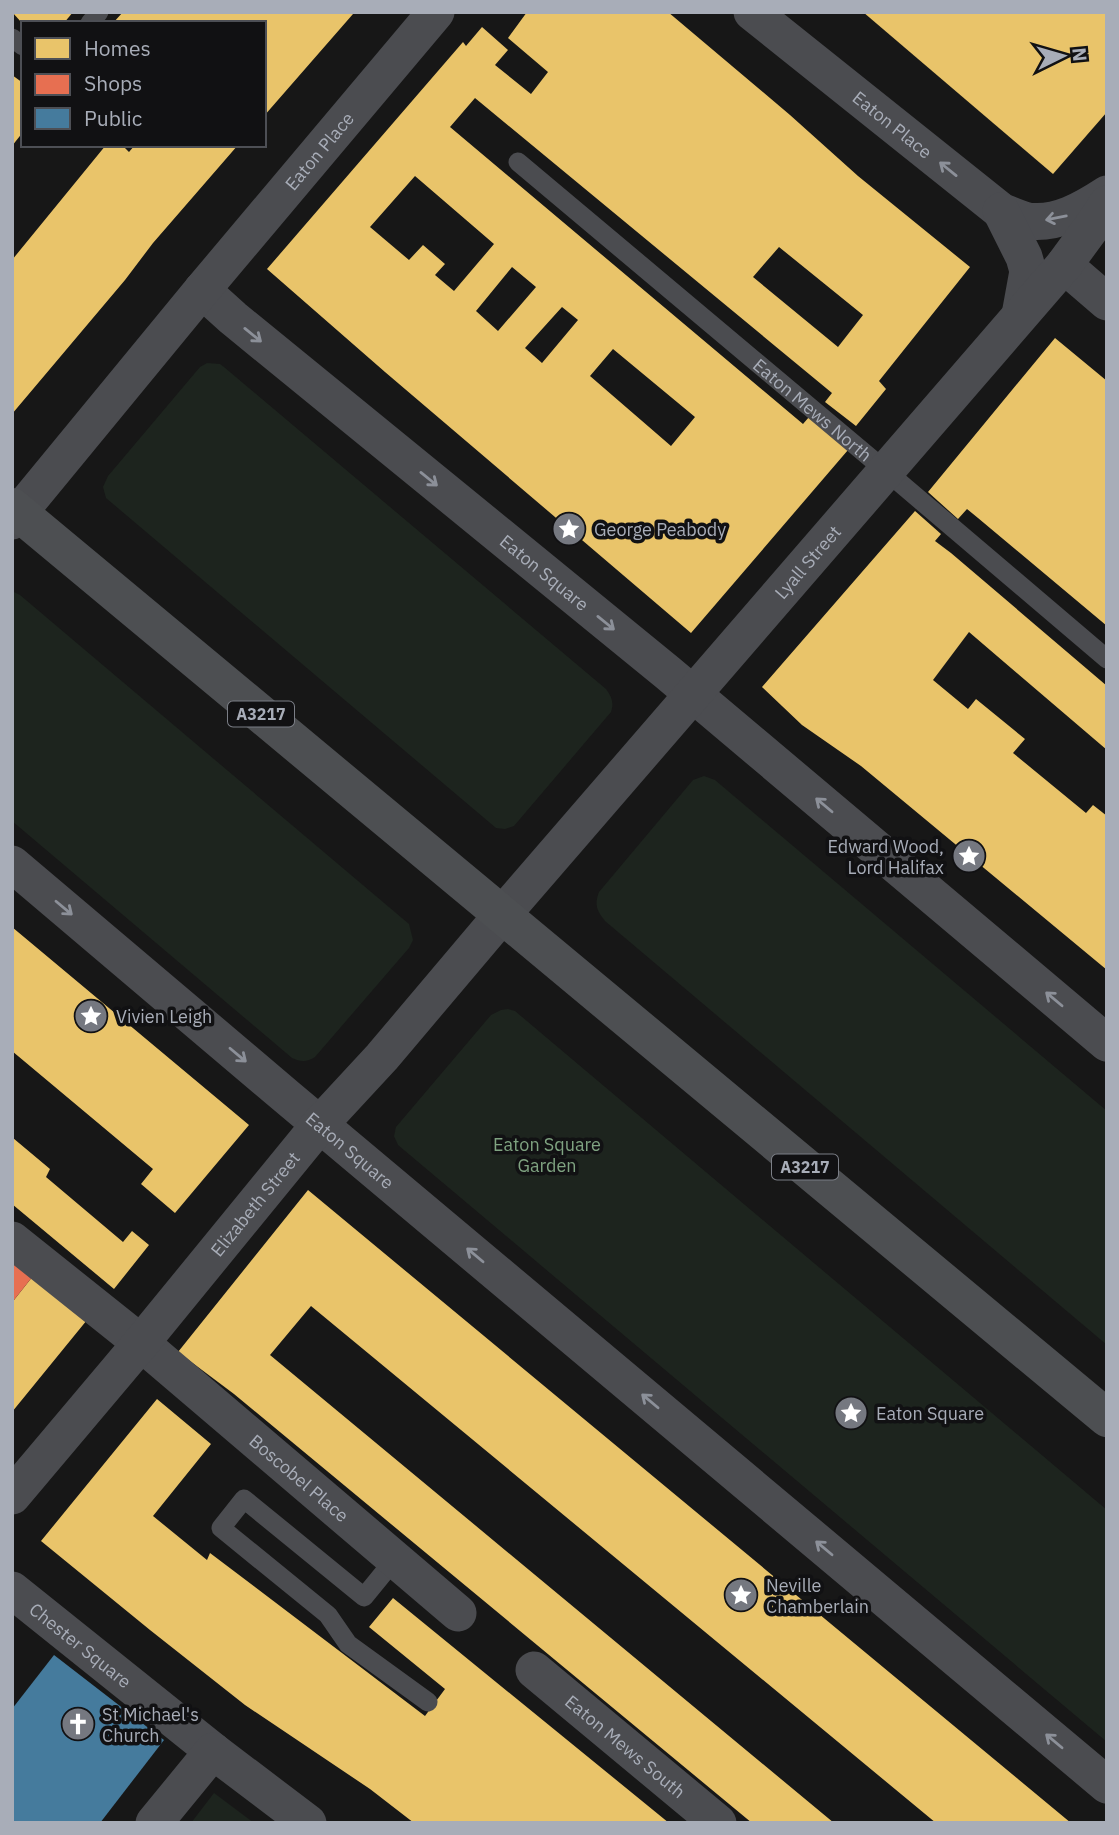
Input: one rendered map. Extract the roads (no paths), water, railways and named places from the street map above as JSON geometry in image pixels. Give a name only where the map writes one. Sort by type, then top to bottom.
[{"type":"main road","name":"A3217","points":[[15,514],[1107,1418]]},
{"type":"street","name":"Eaton Place","points":[[202,290],[436,12]]},
{"type":"street","name":"Eaton Place","points":[[752,12],[1001,211]]},
{"type":"street","points":[[1001,211],[1028,221],[1057,219],[1107,194]]},
{"type":"street","name":"Lyall Street","points":[[502,915],[1064,265],[1107,204]]},
{"type":"street","points":[[1001,211],[1028,271],[1020,315]]},
{"type":"street","points":[[1064,265],[1107,302]]},
{"type":"street","points":[[15,514],[202,290]]},
{"type":"street","name":"Eaton Square","points":[[202,290],[693,694],[1107,1043]]},
{"type":"street","name":"Eaton Square","points":[[12,864],[1107,1785]]},
{"type":"street","name":"Elizabeth Street","points":[[12,1496],[320,1125],[382,1057],[502,915]]},
{"type":"street","name":"Boscobel Place","points":[[12,1240],[141,1343],[458,1613]]},
{"type":"street","name":"Chester Square","points":[[12,1590],[213,1751],[308,1823]]},
{"type":"street","name":"Eaton Mews South","points":[[534,1670],[718,1823]]},
{"type":"street","points":[[155,1823],[213,1751]]},
{"type":"lane","name":"Eaton Mews North","points":[[518,162],[1107,659]]},
{"type":"lane","points":[[395,1559],[364,1597],[244,1499],[221,1528],[328,1615],[348,1644],[428,1702]]},
{"type":"place","name":"George Peabody","points":[[569,529]]},
{"type":"place","name":"Edward Wood, Lord Halifax","points":[[969,856]]},
{"type":"place","name":"Vivien Leigh","points":[[91,1016]]},
{"type":"place","name":"Eaton Square","points":[[851,1413]]},
{"type":"place","name":"Neville Chamberlain","points":[[741,1595]]},
{"type":"place","name":"St Michael's Church","points":[[78,1724]]},
{"type":"park label","name":"Eaton Square Garden","points":[[547,1154]]}]
